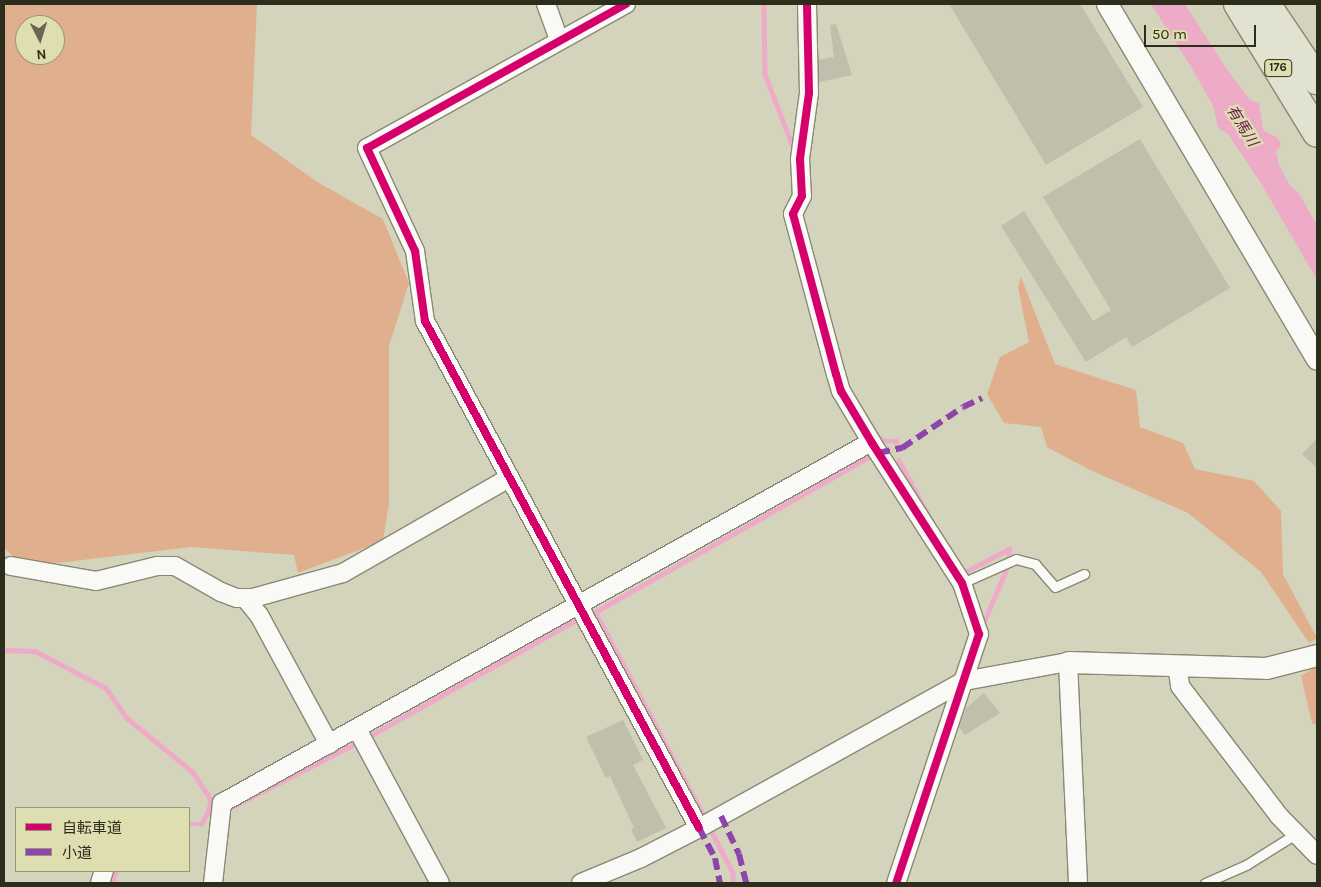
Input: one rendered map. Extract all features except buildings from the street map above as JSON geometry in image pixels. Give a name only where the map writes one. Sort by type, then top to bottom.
[{"type":"highway","name":"176","points":[[1238,4],[1317,132]]},
{"type":"highway","name":"176","points":[[1266,4],[1317,80]]},
{"type":"street","points":[[546,4],[559,40]]},
{"type":"street","points":[[626,4],[367,148],[416,251],[425,321],[578,608],[699,828]]},
{"type":"street","points":[[807,4],[809,94],[800,159],[802,196],[793,214],[841,391],[873,445],[962,583],[979,630],[964,681],[896,883]]},
{"type":"street","points":[[1107,4],[1317,359]]},
{"type":"street","points":[[213,883],[222,803],[873,445]]},
{"type":"street","points":[[11,566],[96,581],[157,566],[175,566],[221,592],[245,598],[343,573],[508,478]]},
{"type":"street","points":[[245,598],[259,615],[329,744]]},
{"type":"street","points":[[581,883],[641,858],[699,828],[964,681],[1068,662],[1266,668],[1317,655]]},
{"type":"street","points":[[1068,662],[1078,883]]},
{"type":"street","points":[[1177,666],[1180,686],[1279,816],[1317,855]]},
{"type":"street","points":[[357,729],[440,883]]},
{"type":"lane","points":[[962,583],[1016,559],[1035,564],[1055,587],[1084,574]]},
{"type":"lane","points":[[1205,883],[1246,865],[1297,833]]},
{"type":"shaded area","points":[[4,4],[257,4],[251,135],[319,183],[383,219],[409,283],[389,346],[389,503],[383,541],[298,573],[294,555],[191,547],[24,567],[4,548]]},
{"type":"shaded area","points":[[1021,277],[1055,364],[1136,390],[1140,427],[1183,443],[1195,469],[1254,481],[1281,511],[1283,574],[1317,638],[1309,643],[1261,572],[1188,513],[1090,470],[1047,447],[1041,427],[1004,423],[987,394],[1000,357],[1029,342],[1018,287]]},
{"type":"shaded area","points":[[1317,666],[1317,725],[1312,723],[1301,676]]},
{"type":"water","name":"有馬川","points":[[1151,4],[1185,4],[1224,65],[1250,100],[1259,103],[1263,130],[1278,138],[1281,145],[1276,152],[1279,165],[1290,186],[1298,192],[1317,225],[1317,280],[1262,185],[1228,134],[1218,128],[1213,106],[1193,70]]},
{"type":"waterway","points":[[764,4],[765,74],[792,144]]},
{"type":"waterway","points":[[875,434],[884,441],[897,441],[897,445]]},
{"type":"waterway","points":[[705,819],[595,612],[869,457],[871,451]]},
{"type":"waterway","points":[[899,460],[931,520]]},
{"type":"waterway","points":[[961,569],[965,572],[1009,549],[1009,556]]},
{"type":"waterway","points":[[982,626],[1006,570]]},
{"type":"waterway","points":[[366,738],[582,617]]},
{"type":"waterway","points":[[4,650],[35,651],[106,688],[127,718],[193,772],[211,800],[209,810]]},
{"type":"waterway","points":[[224,811],[359,742]]},
{"type":"waterway","points":[[190,824],[201,824],[209,810],[217,810]]},
{"type":"waterway","points":[[709,826],[733,873],[733,883]]},
{"type":"waterway","points":[[112,883],[116,872]]},
{"type":"marked path","points":[[878,453],[902,448],[963,407],[982,398]]},
{"type":"marked path","points":[[721,816],[739,854],[746,883]]},
{"type":"marked path","points":[[699,828],[715,858],[720,883]]},
{"type":"cycle path","points":[[626,4],[367,148],[415,251],[425,321],[699,828]]},
{"type":"cycle path","points":[[807,4],[809,93],[800,159],[802,196],[793,214],[836,374],[841,391],[872,443],[962,583],[979,634],[896,883]]}]
